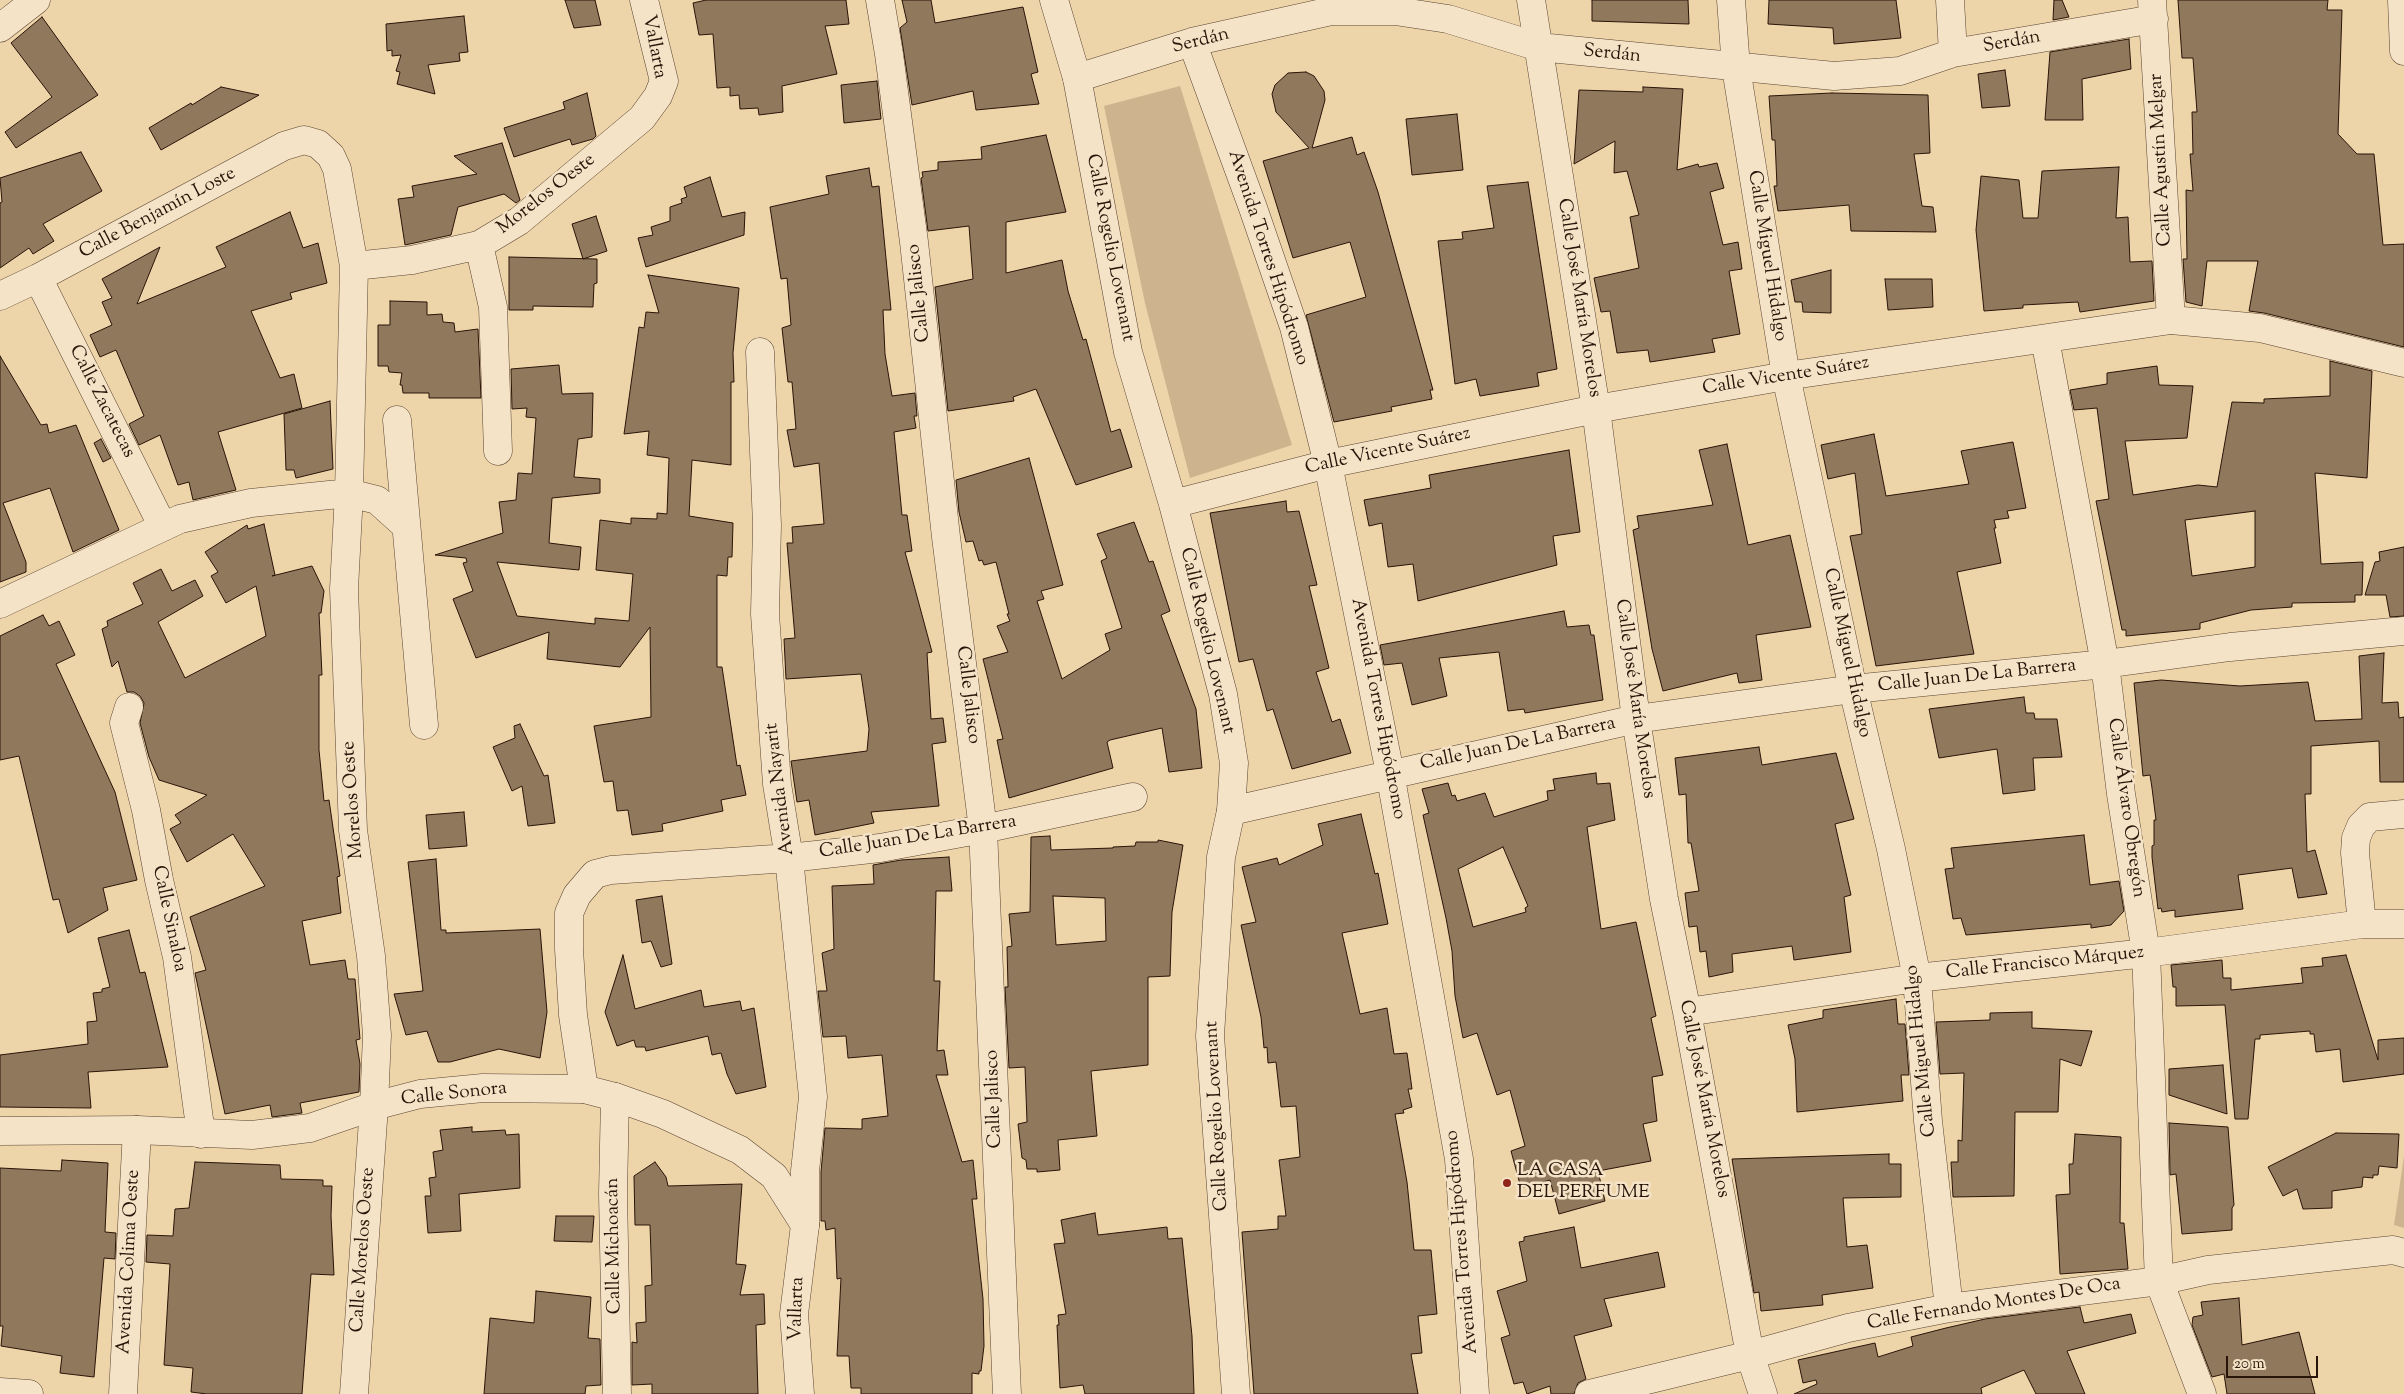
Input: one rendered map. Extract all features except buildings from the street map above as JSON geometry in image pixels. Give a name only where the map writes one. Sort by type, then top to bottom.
[{"type":"street","points":[[0,28],[36,0]]},
{"type":"street","name":"Vallarta","points":[[642,118],[658,96],[664,81],[644,0]]},
{"type":"street","name":"Calle Jalisco","points":[[880,0],[890,54],[914,242],[946,537],[983,829],[1007,1394]]},
{"type":"street","name":"Calle Rogelio Lovenant","points":[[1054,0],[1077,78],[1128,352],[1173,504],[1223,694],[1234,764],[1231,811],[1221,857],[1210,1036],[1236,1394]]},
{"type":"street","name":"Calle José María Morelos","points":[[1532,0],[1596,409],[1636,719],[1664,899],[1687,1012],[1750,1355],[1763,1394]]},
{"type":"street","name":"Calle Miguel Hidalgo","points":[[1730,0],[1736,68],[1786,376],[1853,689],[1891,849],[1917,978],[1928,1121],[1949,1308]]},
{"type":"street","points":[[1950,0],[1953,53]]},
{"type":"street","points":[[2402,0],[2404,51]]},
{"type":"street","name":"Serdán","points":[[1077,78],[1192,42],[1330,6],[1448,19],[1539,47],[1736,68],[1834,76],[1900,71],[1953,53],[2153,10]]},
{"type":"street","name":"Calle Agustín Melgar","points":[[2153,10],[2171,320]]},
{"type":"street","name":"Avenida Torres Hipódromo","points":[[1192,42],[1294,327],[1328,464],[1390,774],[1459,1159],[1475,1394]]},
{"type":"street","name":"Morelos Oeste","points":[[354,266],[412,260],[479,245],[519,221],[642,118]]},
{"type":"street","name":"Calle Benjamín Loste","points":[[0,296],[38,278],[284,146],[304,140],[318,144]]},
{"type":"street","name":"Morelos Oeste","points":[[318,144],[331,156],[337,169],[354,266],[349,493],[344,589],[354,830],[371,956],[376,1025],[374,1106]]},
{"type":"street","points":[[479,245],[494,307],[498,451]]},
{"type":"street","name":"Calle Zacatecas","points":[[38,278],[163,527]]},
{"type":"street","name":"Calle Vicente Suárez","points":[[1173,504],[1328,464],[1596,409],[1786,376],[2171,320],[2260,328],[2404,363]]},
{"type":"street","name":"Calle Álvaro Obregón","points":[[2046,339],[2105,664],[2121,794],[2146,953],[2159,1281],[2202,1394]]},
{"type":"street","name":"Avenida Nayarit","points":[[760,352],[767,525],[764,614],[778,784],[789,858],[812,1097],[805,1172],[805,1225]]},
{"type":"street","points":[[397,420],[424,725]]},
{"type":"street","points":[[0,604],[180,520],[251,503],[349,493],[377,500],[406,526]]},
{"type":"street","name":"Calle Juan De La Barrera","points":[[1231,811],[1636,719],[1853,689],[2105,664],[2230,647],[2404,631]]},
{"type":"street","name":"Calle Sinaloa","points":[[129,707],[124,723],[146,810],[177,957],[201,1134]]},
{"type":"street","name":"Calle Juan De La Barrera","points":[[584,1089],[572,1015],[569,949],[570,912],[583,886],[595,874],[611,870],[789,858],[880,848],[983,829],[1133,797]]},
{"type":"street","points":[[2362,924],[2355,853],[2356,838],[2361,826],[2370,816],[2404,814]]},
{"type":"street","name":"Calle Francisco Márquez","points":[[1687,1012],[1917,978],[2146,953],[2362,924],[2404,924]]},
{"type":"street","name":"Calle Sonora","points":[[0,1130],[137,1130],[252,1135],[310,1128],[374,1106],[420,1094],[483,1088],[584,1089],[615,1097],[663,1114],[740,1150],[774,1176],[805,1225]]},
{"type":"street","name":"Calle Michoacán","points":[[615,1097],[613,1194],[617,1394]]},
{"type":"street","name":"Calle Morelos Oeste","points":[[354,1394],[374,1106]]},
{"type":"street","name":"Avenida Colima Oeste","points":[[123,1394],[137,1130]]},
{"type":"street","name":"Vallarta","points":[[800,1394],[794,1314],[805,1225]]},
{"type":"street","name":"Calle Fernando Montes De Oca","points":[[1589,1394],[1750,1355],[1848,1328],[1949,1308],[2159,1281],[2217,1269],[2393,1250],[2404,1253]]},
{"type":"street","points":[[0,1392],[29,1394]]},
{"type":"shaded area","points":[[1180,86],[1292,445],[1190,478],[1145,303],[1104,106]]},
{"type":"shaded area","points":[[2404,1156],[2404,1228],[2394,1225]]},
{"type":"place","name":"LA CASA DEL PERFUME","points":[[1507,1183]]}]
